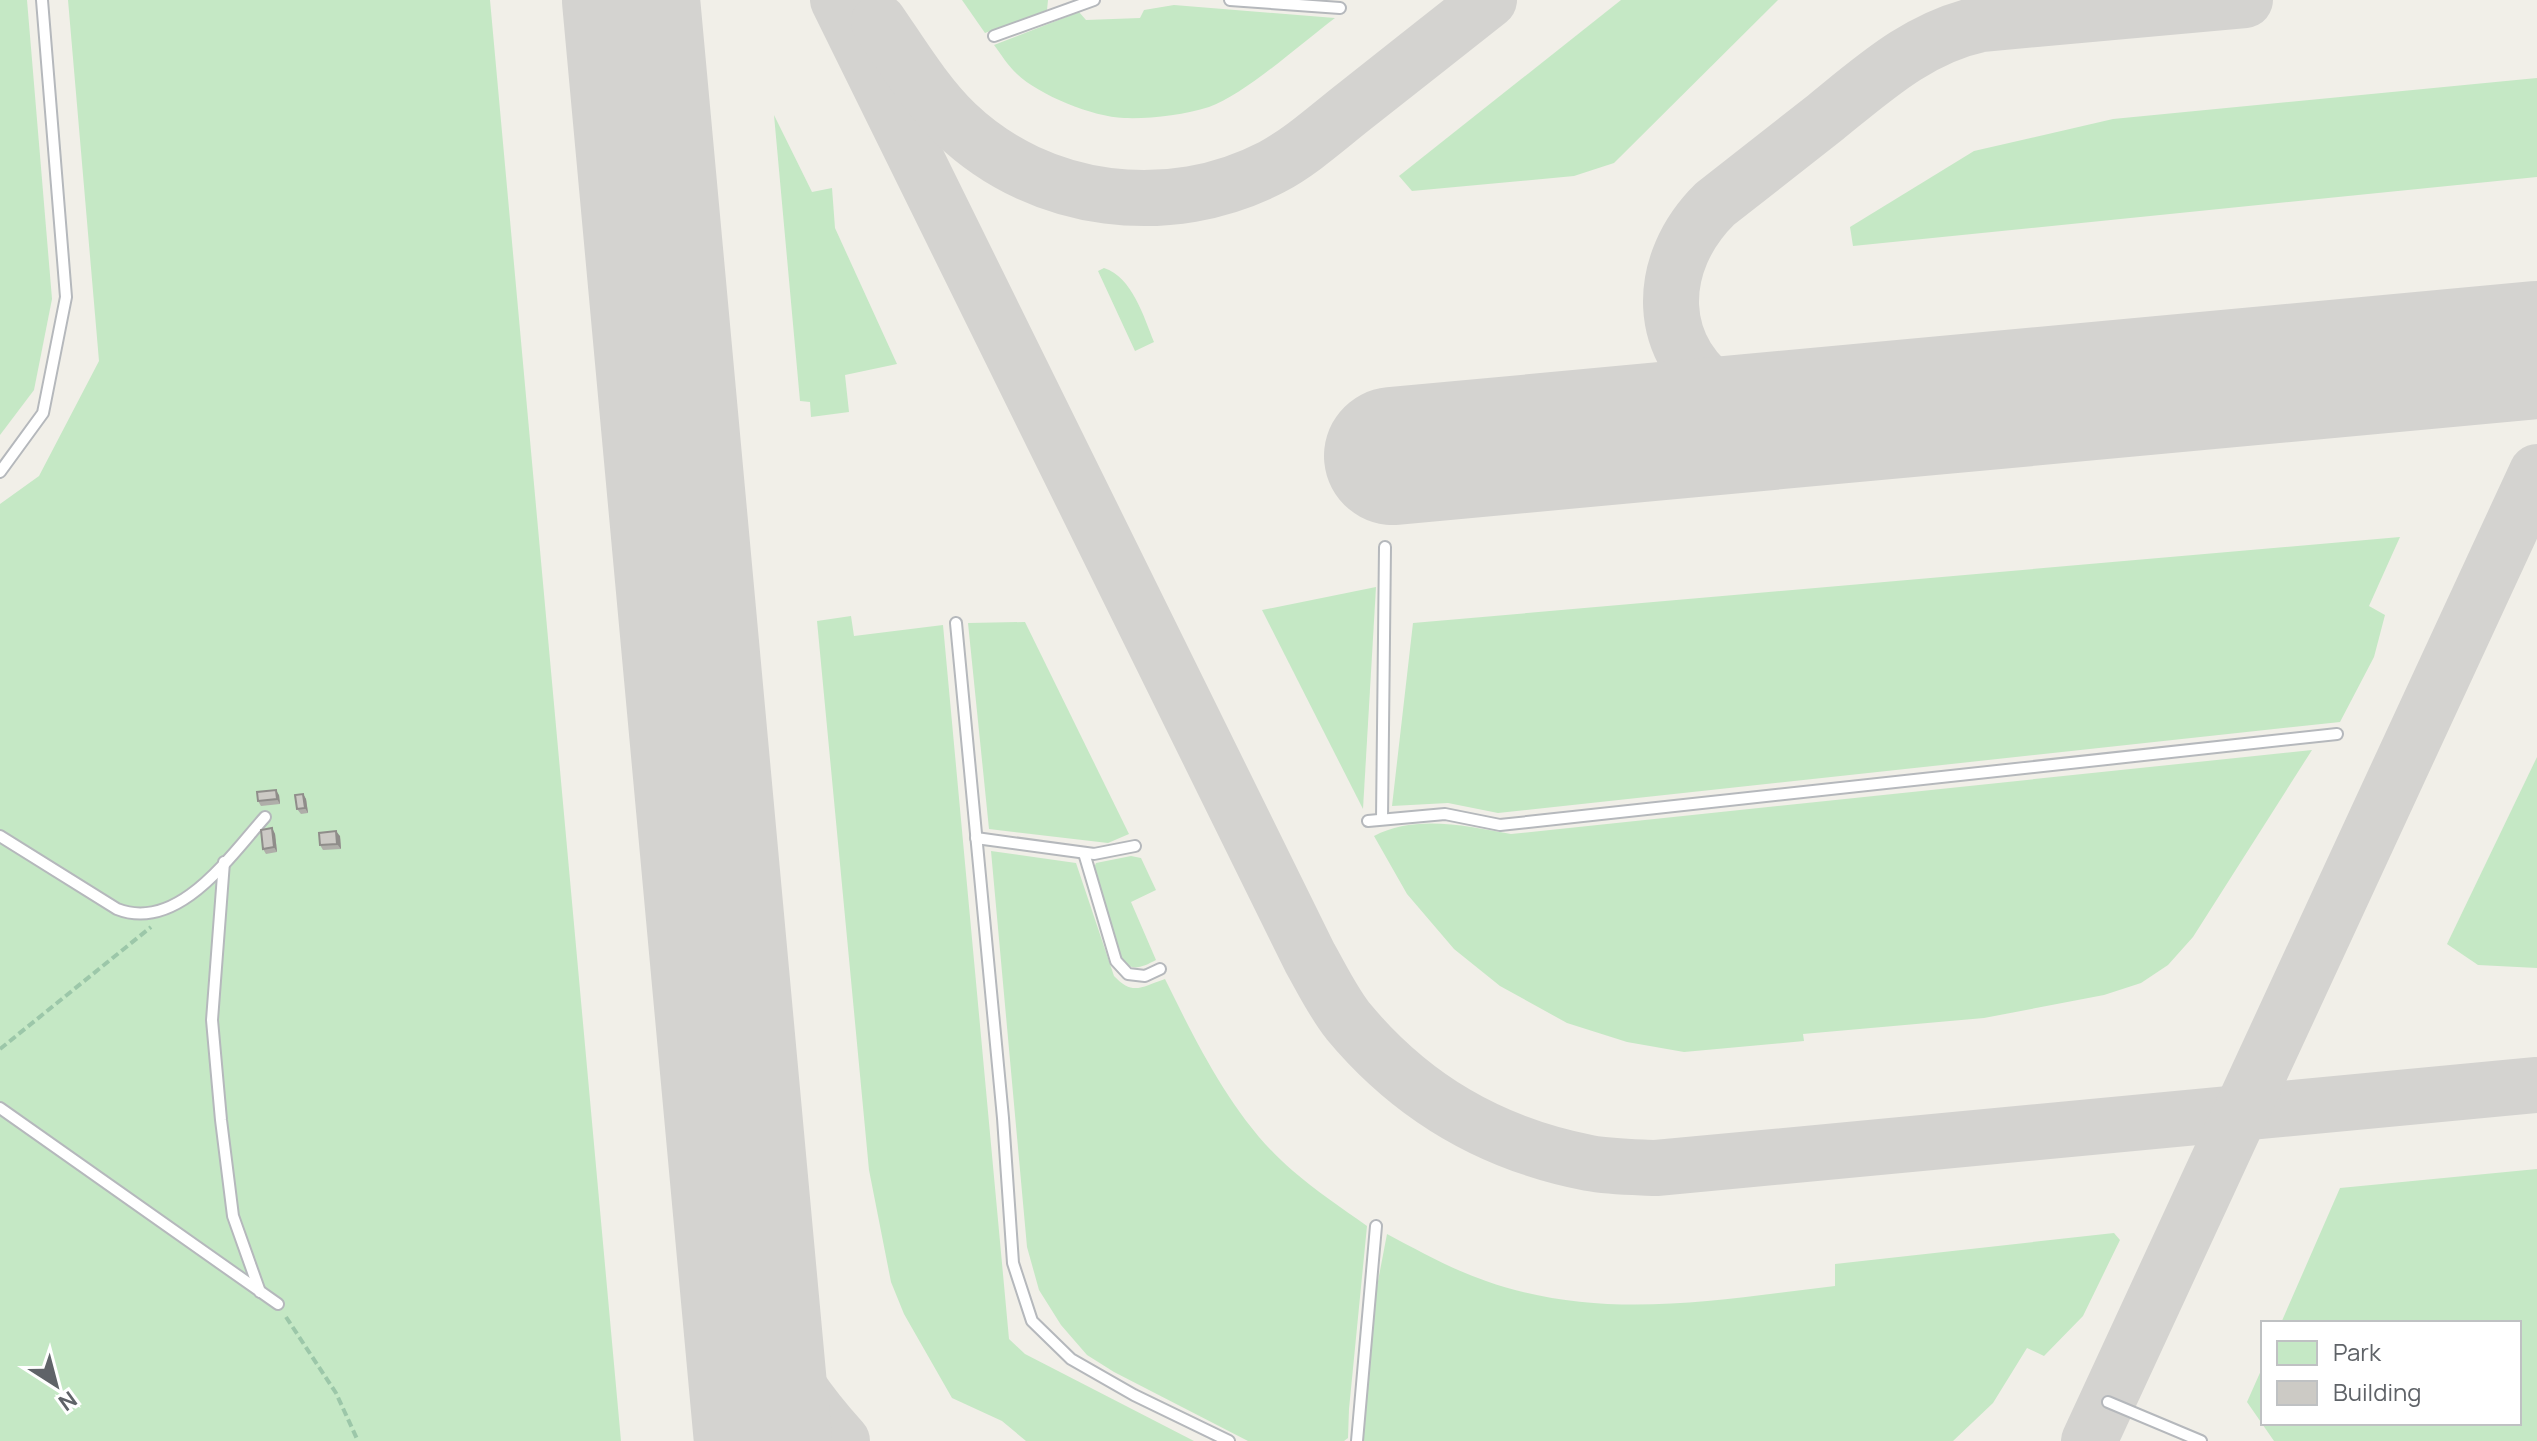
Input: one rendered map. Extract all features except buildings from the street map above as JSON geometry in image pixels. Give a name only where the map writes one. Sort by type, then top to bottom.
[{"type":"lane","points":[[0,472],[43,413],[66,297],[42,0]]},
{"type":"lane","points":[[994,36],[1094,0]]},
{"type":"lane","points":[[1230,0],[1340,8]]},
{"type":"lane","points":[[1382,819],[1385,547]]},
{"type":"lane","points":[[956,623],[1003,1118],[1013,1263],[1032,1321],[1071,1359],[1134,1395],[1229,1441]]},
{"type":"lane","points":[[1368,821],[1445,814],[1500,825],[2337,734]]},
{"type":"lane","points":[[0,836],[129,914],[152,912],[174,905],[197,892],[265,817]]},
{"type":"lane","points":[[976,838],[1094,854],[1135,846]]},
{"type":"lane","points":[[1084,853],[1116,961],[1128,974],[1145,976],[1160,969]]},
{"type":"lane","points":[[224,862],[213,1034],[233,1216],[260,1292]]},
{"type":"lane","points":[[0,1108],[278,1304]]},
{"type":"lane","points":[[1357,1441],[1376,1226]]},
{"type":"lane","points":[[2108,1402],[2201,1441]]},
{"type":"path","points":[[0,1049],[152,926]]},
{"type":"path","points":[[278,1304],[336,1393],[358,1441]]},
{"type":"green space","points":[[0,0],[27,0],[52,299],[34,390],[0,435]]},
{"type":"green space","points":[[68,0],[490,0],[621,1441],[0,1441],[0,504],[39,476],[99,361]]},
{"type":"green space","points":[[962,0],[1048,0],[1047,10],[985,33]]},
{"type":"green space","points":[[1621,0],[1778,0],[1614,163],[1574,176],[1412,191],[1399,176]]},
{"type":"green space","points":[[1174,5],[1335,18],[1256,80],[1223,101],[1199,110],[1156,117],[1111,117],[1067,104],[1039,90],[1017,74],[994,45],[1079,12],[1086,20],[1140,18],[1144,10]]},
{"type":"green space","points":[[2537,78],[2537,177],[1853,246],[1850,227],[1974,151],[2113,119]]},
{"type":"green space","points":[[774,115],[812,192],[832,188],[835,228],[897,364],[845,375],[849,412],[811,417],[810,402],[800,401]]},
{"type":"green space","points":[[1104,268],[1114,273],[1129,289],[1154,342],[1135,351],[1098,271]]},
{"type":"green space","points":[[2400,537],[2369,606],[2385,615],[2374,657],[2340,722],[1498,813],[1448,803],[1392,806],[1413,623]]},
{"type":"green space","points":[[1376,587],[1363,809],[1262,610]]},
{"type":"green space","points":[[851,616],[854,636],[943,625],[1009,1339],[1025,1354],[1194,1441],[1026,1441],[1002,1421],[952,1398],[904,1314],[891,1282],[869,1170],[817,621]]},
{"type":"green space","points":[[1025,622],[1129,834],[1108,843],[989,829],[968,623]]},
{"type":"green space","points":[[2312,750],[2193,937],[2168,965],[2141,983],[2104,995],[1984,1018],[1803,1034],[1804,1041],[1684,1052],[1627,1042],[1567,1023],[1500,986],[1454,949],[1407,894],[1374,836],[1390,829],[1424,824],[1459,825],[1511,834]]},
{"type":"green space","points":[[2537,757],[2537,968],[2478,965],[2447,944]]},
{"type":"green space","points":[[991,851],[1076,863],[1114,976],[1132,988],[1165,979],[1220,1082],[1253,1130],[1293,1171],[1367,1226],[1348,1438],[1344,1441],[1248,1441],[1087,1355],[1061,1325],[1039,1290],[1027,1247]]},
{"type":"green space","points":[[1131,856],[1141,858],[1156,890],[1131,902],[1156,960],[1136,967],[1127,965],[1120,956],[1093,870],[1096,863]]},
{"type":"green space","points":[[2537,1169],[2537,1441],[2274,1441],[2263,1425],[2521,1425],[2521,1321],[2282,1321],[2340,1188]]},
{"type":"green space","points":[[2114,1233],[2120,1240],[2083,1316],[2044,1356],[2027,1348],[1993,1403],[1953,1441],[1362,1441],[1374,1302],[1387,1234],[1448,1265],[1529,1294],[1573,1301],[1660,1304],[1835,1286],[1835,1264]]},
{"type":"green space","points":[[2261,1370],[2261,1422],[2247,1402]]},
{"type":"taxiway","points":[[838,0],[1323,982],[1348,1021],[1373,1048],[1399,1073],[1456,1114],[1519,1144],[1553,1155],[1597,1164],[1656,1168],[2537,1085]]},
{"type":"taxiway","points":[[879,22],[935,101],[956,124],[990,151],[1027,172],[1066,187],[1108,196],[1150,198],[1192,194],[1233,184],[1283,161],[1489,0]]},
{"type":"taxiway","points":[[1789,418],[1730,399],[1705,380],[1687,357],[1676,333],[1671,306],[1673,279],[1681,253],[1695,227],[1715,204],[1898,61],[1959,30],[1981,24],[2245,0]]},
{"type":"taxiway","points":[[2089,1441],[2537,472]]},
{"type":"taxiway","points":[[741,1208],[752,1269],[768,1329],[782,1360],[800,1388],[842,1441]]},
{"type":"runway","points":[[631,0],[763,1441]]},
{"type":"runway","points":[[1393,456],[2537,350]]}]
